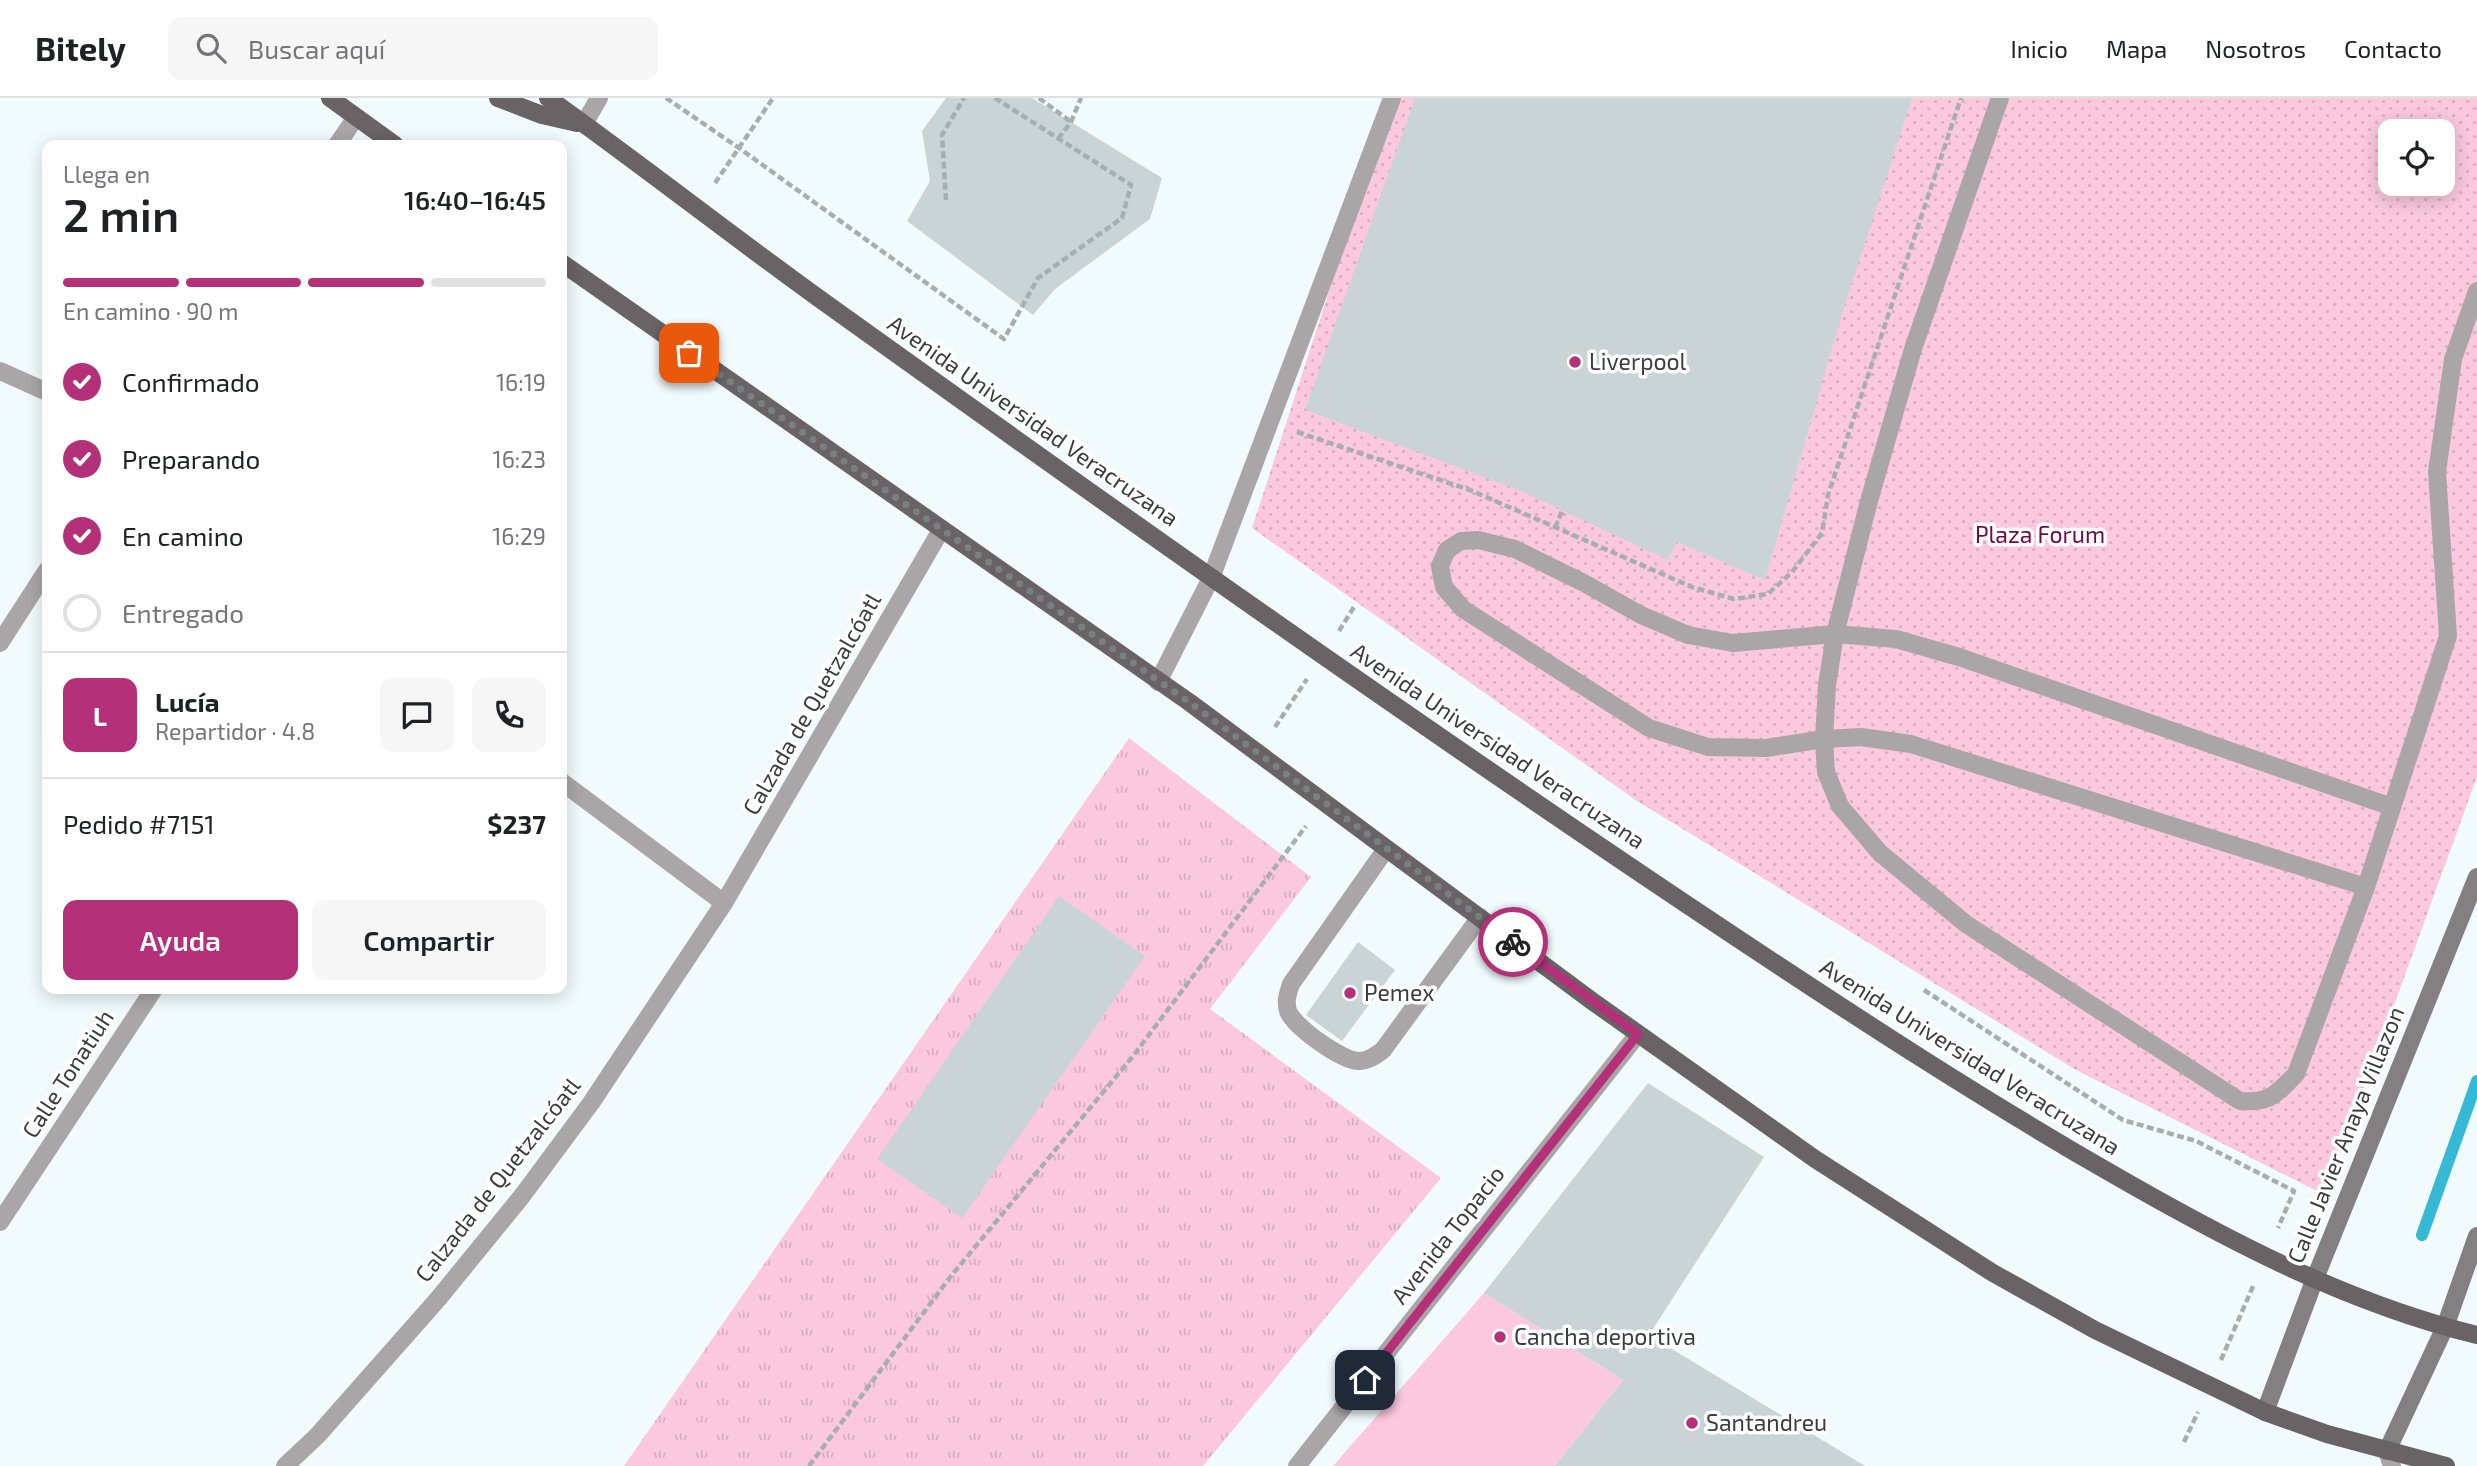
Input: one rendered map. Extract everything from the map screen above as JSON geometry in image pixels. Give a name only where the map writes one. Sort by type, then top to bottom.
[{"type":"main road","points":[[330,98],[389,140]]},
{"type":"main road","points":[[498,98],[542,116],[584,124]]},
{"type":"main road","name":"Avenida Universidad Veracruzana","points":[[548,98],[698,211],[1211,578],[1614,856],[1858,1018],[2096,1165],[2164,1204],[2314,1281],[2445,1327],[2477,1335]]},
{"type":"main road","points":[[567,267],[1189,702],[1638,1034],[1815,1159],[1993,1273],[2095,1330],[2265,1412],[2390,1459],[2446,1466]]},
{"type":"street","points":[[584,124],[600,98]]},
{"type":"street","points":[[1158,682],[1211,578],[1392,98]]},
{"type":"street","points":[[2000,98],[1913,349],[1869,501],[1835,634],[1827,685],[1824,739],[1826,772],[1840,806],[1880,853],[1966,923],[2240,1101],[2262,1102],[2278,1093],[2296,1074],[2366,887],[2448,636],[2437,471],[2453,359],[2477,291]]},
{"type":"street","points":[[340,140],[356,117]]},
{"type":"street","points":[[0,370],[42,390]]},
{"type":"street","name":"Calzada de Quetzalcóatl","points":[[285,1466],[317,1436],[421,1318],[522,1196],[591,1102],[724,903],[941,530]]},
{"type":"street","points":[[2366,887],[1911,744],[1861,737],[1824,739],[1766,748],[1708,747],[1649,728],[1463,609],[1444,587],[1440,566],[1447,550],[1461,541],[1478,540],[1515,549],[1641,615],[1688,635],[1733,643],[1835,634],[1896,639],[1959,657],[2392,807]]},
{"type":"street","points":[[0,643],[42,578]]},
{"type":"street","points":[[567,786],[724,903]]},
{"type":"street","points":[[1386,849],[1291,984],[1286,999],[1289,1012],[1296,1023],[1343,1057],[1360,1061],[1373,1058],[1382,1050],[1480,917]]},
{"type":"street","name":"Calle Javier Anaya Villazon","points":[[2265,1412],[2314,1281],[2477,877]]},
{"type":"street","name":"Calle Tonatiuh","points":[[0,1222],[151,994]]},
{"type":"street","name":"Avenida Topacio","points":[[1297,1466],[1638,1034]]},
{"type":"street","points":[[2390,1459],[2445,1327],[2477,1236]]},
{"type":"path","points":[[666,98],[1004,339],[1038,278],[1122,218],[1131,185],[995,98]]},
{"type":"path","points":[[698,211],[773,98]]},
{"type":"path","points":[[946,200],[942,135],[964,98]]},
{"type":"path","points":[[1039,98],[1071,122]]},
{"type":"path","points":[[1058,139],[1071,122],[1081,98]]},
{"type":"path","points":[[1269,423],[1470,491],[1692,587],[1734,599],[1768,594],[1792,572],[1822,533],[1828,495],[1961,98]]},
{"type":"path","points":[[1257,753],[1354,607]]},
{"type":"path","points":[[809,1466],[951,1276],[1133,1056],[1323,803]]},
{"type":"green space","name":"Plaza Forum","points":[[1392,98],[2477,98],[2477,777],[2325,1195],[2076,1070],[1637,801],[1252,528]]},
{"type":"green space","points":[[1129,738],[1311,877],[1210,1009],[1441,1178],[1203,1466],[624,1466]]},
{"type":"green space","name":"Cancha deportiva","points":[[1484,1293],[1623,1380],[1555,1466],[1333,1466]]},
{"type":"building","points":[[946,98],[1032,98],[1162,178],[1150,219],[1055,289],[1033,315],[907,221],[930,181],[922,131]]},
{"type":"building","name":"Liverpool","points":[[1415,98],[1912,98],[1842,314],[1765,580],[1677,542],[1668,560],[1519,490],[1305,410]]},
{"type":"building","points":[[1059,896],[1145,956],[962,1218],[877,1159]]},
{"type":"building","name":"Pemex","points":[[1358,942],[1395,970],[1342,1041],[1306,1015]]},
{"type":"building","points":[[1648,1083],[1764,1157],[1649,1335],[1865,1466],[1555,1466],[1623,1380],[1484,1293]]},
{"type":"waterway","points":[[2422,1235],[2477,1081]]},
{"type":"way so far","points":[[689,353],[1189,702],[1513,942]]},
{"type":"place","name":"Liverpool","points":[[1575,362]]},
{"type":"place","name":"Pemex","points":[[1350,993]]},
{"type":"place","name":"Cancha deportiva","points":[[1500,1337]]},
{"type":"place","name":"Santandreu","points":[[1692,1423]]},
{"type":"route","points":[[1365,1380],[1638,1034],[1513,942]]}]
